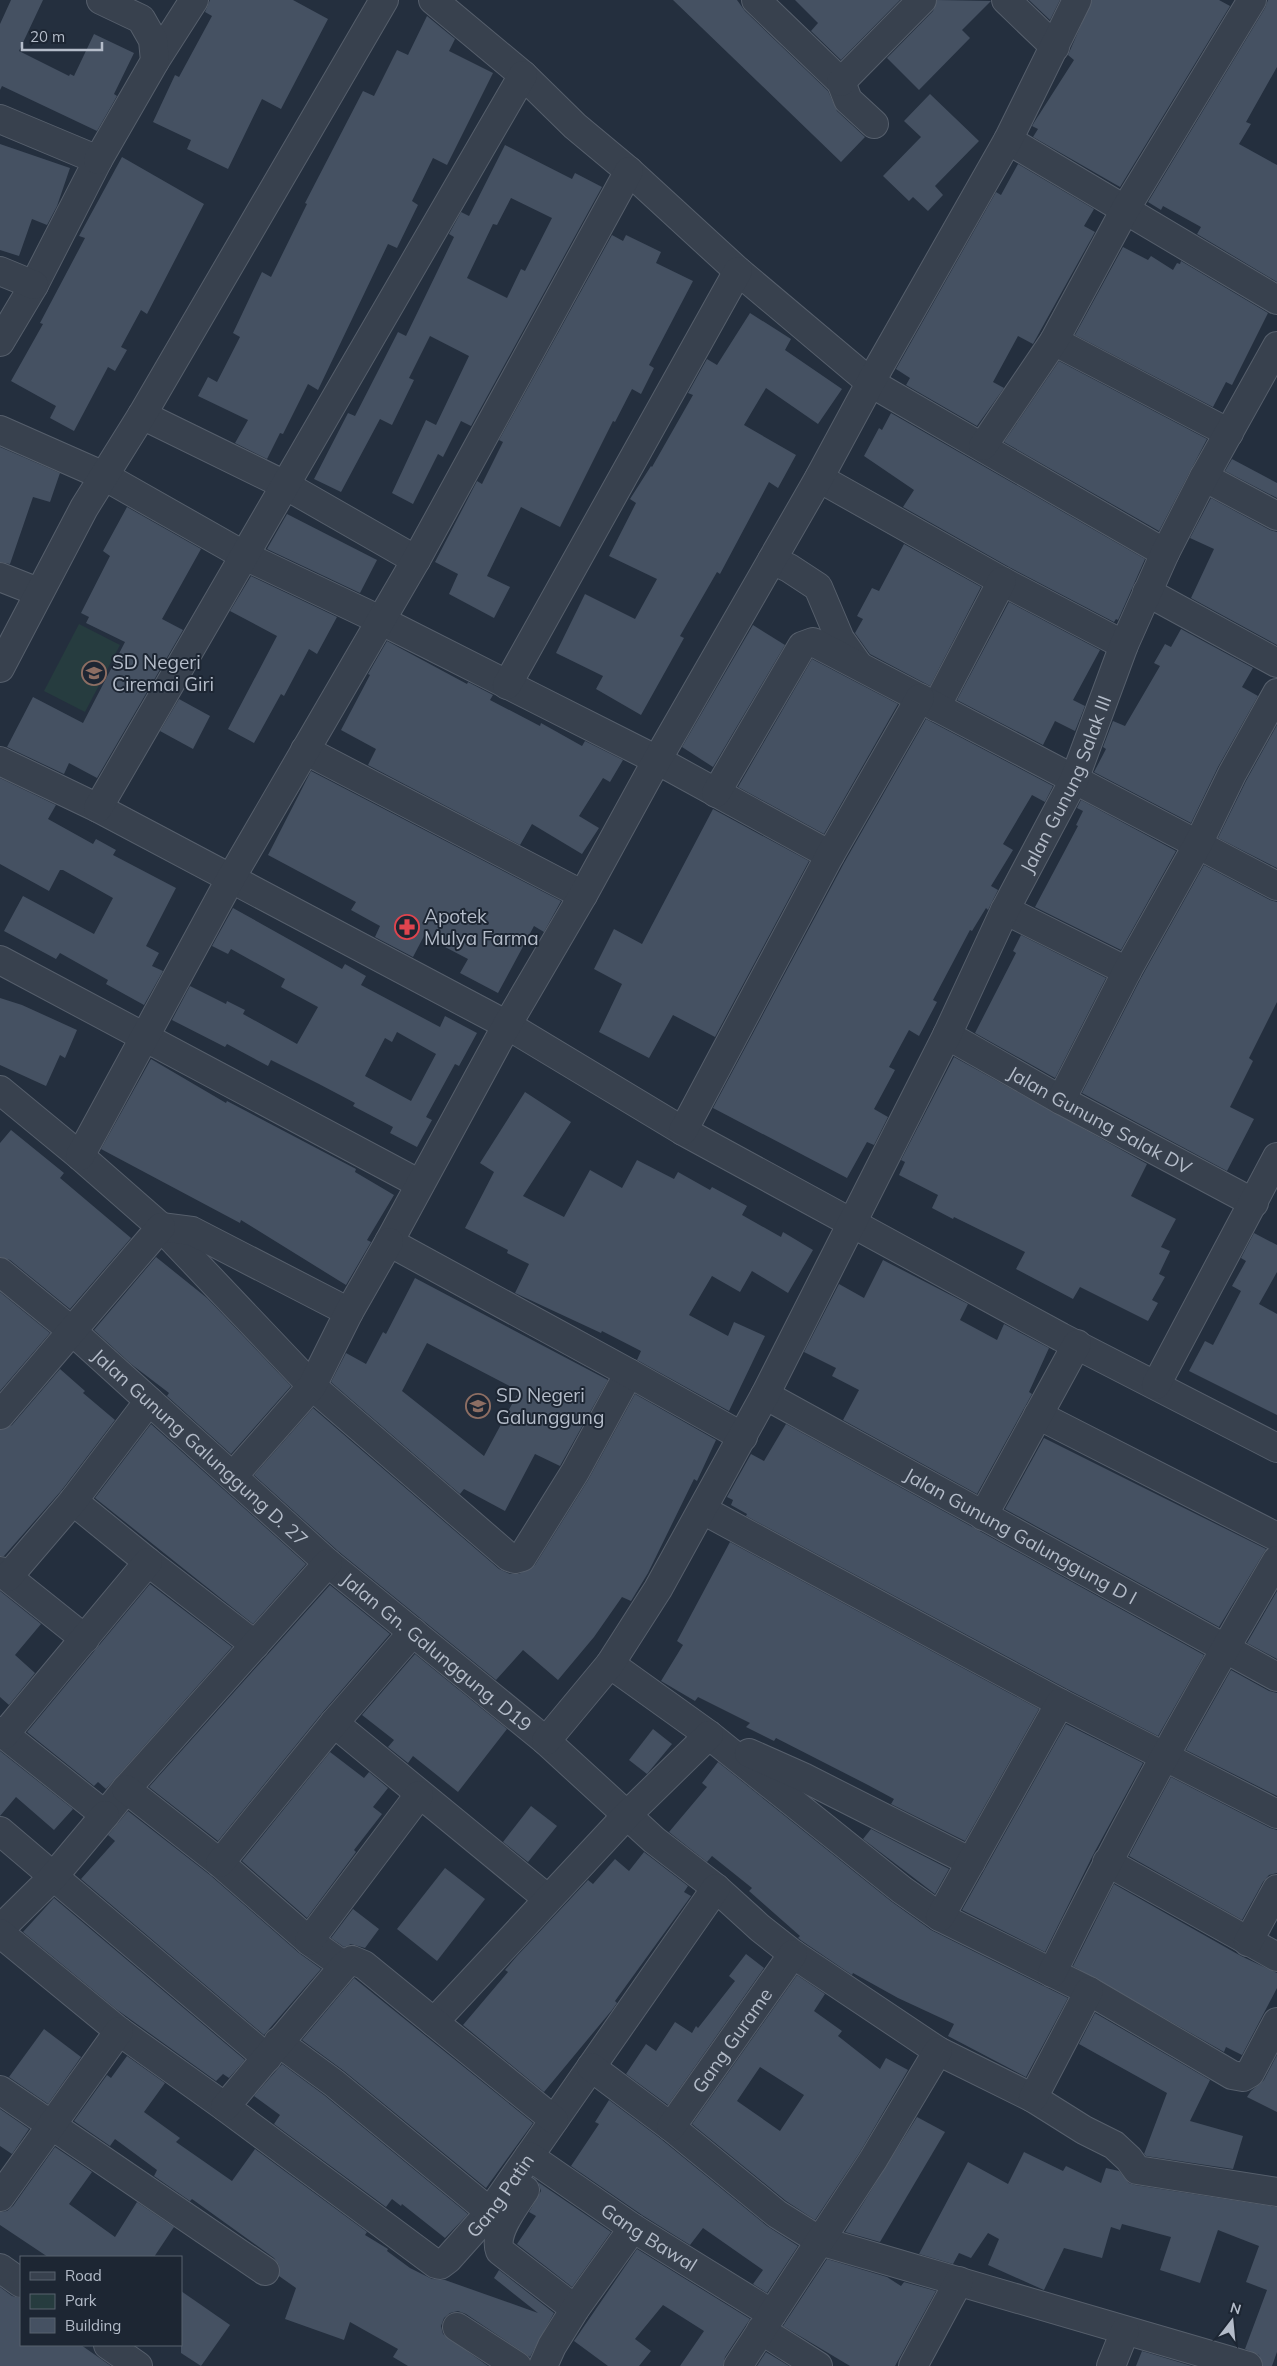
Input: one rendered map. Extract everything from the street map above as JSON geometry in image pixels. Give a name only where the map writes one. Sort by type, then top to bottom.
[{"type":"street","points":[[101,0],[141,19],[153,40],[155,61]]},
{"type":"street","points":[[0,342],[34,285],[98,160],[155,61],[194,0]]},
{"type":"street","points":[[0,668],[38,592],[104,476],[142,415],[384,0]]},
{"type":"street","points":[[433,0],[523,75],[575,126],[629,171],[738,271],[871,383],[983,446],[1165,553]]},
{"type":"street","points":[[756,0],[841,82],[848,100],[874,124]]},
{"type":"street","points":[[841,82],[922,0]]},
{"type":"street","points":[[1006,0],[1055,47]]},
{"type":"street","points":[[233,1476],[312,1386],[349,1312],[507,1025],[583,895],[657,760],[819,478],[1008,140],[1077,0]]},
{"type":"street","points":[[983,446],[1054,341],[1126,208],[1252,0]]},
{"type":"street","points":[[98,808],[523,75]]},
{"type":"street","points":[[0,119],[98,160]]},
{"type":"street","points":[[1008,140],[1126,208],[1277,300]]},
{"type":"street","points":[[80,1156],[231,878],[416,560],[629,171]]},
{"type":"street","points":[[507,685],[738,271]]},
{"type":"street","points":[[0,272],[34,285]]},
{"type":"street","points":[[1054,341],[1229,433]]},
{"type":"street","name":"Jalan Gunung Salak III","points":[[546,1741],[610,1664],[658,1589],[743,1437],[947,1035],[1004,910],[1074,780],[1124,645],[1165,553],[1204,477],[1277,346]]},
{"type":"street","points":[[142,415],[285,485],[352,521],[416,560]]},
{"type":"street","points":[[0,430],[104,476],[245,556],[380,620],[657,760],[830,855]]},
{"type":"street","points":[[1204,477],[1277,516]]},
{"type":"street","points":[[819,478],[1002,581],[1124,645]]},
{"type":"street","points":[[772,560],[789,568],[818,588],[840,639],[858,664]]},
{"type":"street","points":[[0,577],[38,592]]},
{"type":"street","points":[[684,1131],[830,855],[928,702],[1002,581]]},
{"type":"street","points":[[1147,592],[1277,663]]},
{"type":"street","points":[[716,793],[802,646],[813,642],[1277,886]]},
{"type":"street","points":[[1061,1100],[1277,692]]},
{"type":"street","points":[[305,750],[583,895]]},
{"type":"street","points":[[0,761],[98,808],[507,1025],[684,1131],[1077,1344],[1277,1448]]},
{"type":"street","points":[[1004,910],[1128,971]]},
{"type":"street","points":[[0,960],[420,1184]]},
{"type":"street","name":"Jalan Gunung Salak DV","points":[[947,1035],[1061,1100],[1254,1203]]},
{"type":"street","points":[[0,1090],[80,1156],[160,1227],[312,1386],[503,1553],[515,1559],[522,1557],[575,1472],[629,1372]]},
{"type":"street","points":[[1156,1385],[1277,1157]]},
{"type":"street","points":[[160,1227],[192,1231],[349,1312]]},
{"type":"street","points":[[0,1415],[160,1227]]},
{"type":"street","points":[[389,1242],[629,1372],[743,1437]]},
{"type":"street","name":"Jalan Gunung Galunggung D. 27","points":[[0,1272],[72,1331],[328,1563]]},
{"type":"street","points":[[983,1516],[1077,1344]]},
{"type":"street","name":"Jalan Gunung Galunggung D I","points":[[765,1395],[1277,1677]]},
{"type":"street","points":[[86,1639],[4,1574],[73,1501],[149,1401]]},
{"type":"street","points":[[1038,1415],[1277,1537]]},
{"type":"street","points":[[73,1501],[255,1645]]},
{"type":"street","points":[[703,1510],[1060,1703],[1277,1814]]},
{"type":"street","points":[[1052,1973],[1107,1862],[1163,1756],[1277,1560]]},
{"type":"street","points":[[105,1816],[2,1733],[86,1639],[148,1562]]},
{"type":"street","points":[[0,1929],[53,1877],[126,1789],[328,1563]]},
{"type":"street","name":"Jalan Gn. Galunggung. D19","points":[[328,1563],[546,1741],[626,1816],[716,1888],[760,1928],[793,1954],[938,2051],[1033,2098],[1084,2130],[1114,2145],[1129,2159],[1137,2170],[1277,2192]]},
{"type":"street","points":[[220,1864],[334,1723],[413,1632]]},
{"type":"street","points":[[610,1664],[709,1735],[902,1890],[940,1916],[1089,1991],[1232,2075],[1243,2077],[1250,2073],[1277,2022]]},
{"type":"street","points":[[940,1916],[1060,1703]]},
{"type":"street","points":[[334,1723],[419,1795],[548,1899]]},
{"type":"street","points":[[434,2022],[626,1816],[709,1735]]},
{"type":"street","points":[[709,1735],[803,1777],[971,1862]]},
{"type":"street","points":[[126,1789],[220,1864],[309,1941],[344,1966]]},
{"type":"street","points":[[309,1941],[419,1795]]},
{"type":"street","points":[[0,1831],[53,1877],[273,2050],[334,2083],[490,2212]]},
{"type":"street","points":[[1107,1862],[1277,1957]]},
{"type":"street","name":"Gang Patin","points":[[226,2107],[436,2264],[440,2265],[448,2259],[535,2160],[554,2120],[716,1888]]},
{"type":"street","points":[[1248,1942],[1277,1889]]},
{"type":"street","points":[[0,1933],[119,2031],[226,2107],[344,1966],[349,1961],[357,1961],[554,2120]]},
{"type":"street","name":"Gang Gurame","points":[[671,2127],[793,1954]]},
{"type":"street","points":[[1033,2098],[1089,1991]]},
{"type":"street","points":[[0,2197],[119,2031]]},
{"type":"street","points":[[738,2366],[873,2160],[938,2051]]},
{"type":"street","points":[[591,2067],[671,2127],[777,2214],[820,2241],[884,2262],[959,2281],[1248,2366]]},
{"type":"street","points":[[0,2090],[265,2271]]},
{"type":"street","points":[[535,2160],[497,2242],[500,2250],[507,2257],[575,2309]]},
{"type":"street","name":"Gang Bawal","points":[[535,2160],[766,2322],[818,2366]]},
{"type":"street","points":[[543,2366],[552,2346],[575,2309],[633,2228]]},
{"type":"street","points":[[0,2268],[20,2282]]},
{"type":"street","points":[[913,2366],[959,2281]]},
{"type":"street","points":[[457,2327],[517,2366]]},
{"type":"street","points":[[1111,2366],[1125,2331]]},
{"type":"street","points":[[109,2346],[138,2366]]},
{"type":"green space","points":[[79,624],[120,645],[85,712],[44,691]]},
{"type":"building","points":[[11,0],[43,0],[19,51],[69,76],[70,74],[74,76],[94,34],[134,53],[114,94],[117,96],[97,131],[2,86],[0,90],[0,24]]},
{"type":"building","points":[[210,0],[293,0],[328,19],[281,109],[262,99],[228,169],[187,149],[191,140],[153,122],[175,75],[179,77],[212,16],[205,12]]},
{"type":"building","points":[[673,0],[737,0],[745,11],[828,91],[837,111],[865,137],[841,162]]},
{"type":"building","points":[[795,0],[900,0],[841,60],[811,31],[818,23]]},
{"type":"building","points":[[937,0],[991,1],[962,30],[970,38],[919,90],[887,58],[933,11]]},
{"type":"building","points":[[1029,0],[1060,0],[1050,20]]},
{"type":"building","points":[[1092,0],[1219,0],[1230,6],[1120,187],[1033,137],[1038,129],[1032,126],[1074,60],[1068,55]]},
{"type":"building","points":[[1268,0],[1277,0],[1277,67],[1246,122],[1251,124],[1239,144],[1277,165],[1277,282],[1197,234],[1201,227],[1163,206],[1161,210],[1148,202],[1265,8]]},
{"type":"building","points":[[427,16],[455,39],[449,51],[493,73],[447,165],[433,158],[412,201],[418,205],[397,248],[388,244],[318,390],[308,384],[283,434],[280,433],[267,459],[235,443],[248,420],[198,396],[208,377],[217,382],[240,337],[233,333],[262,272],[271,277],[307,204],[305,203],[363,91],[374,96],[397,50],[408,55]]},
{"type":"building","points":[[930,94],[979,141],[935,186],[943,195],[928,211],[913,197],[909,201],[883,176],[921,137],[904,121]]},
{"type":"building","points":[[0,144],[70,168],[57,206],[47,225],[32,219],[19,256],[0,250]]},
{"type":"building","points":[[505,145],[572,179],[575,173],[602,187],[471,426],[461,421],[443,457],[438,454],[413,504],[392,493],[426,420],[436,425],[469,356],[430,336],[409,378],[414,380],[392,425],[380,419],[341,492],[314,479],[348,413],[355,416],[398,332],[406,336],[454,237],[449,234],[461,212],[469,216]],"holes":[[[511,198],[552,218],[525,271],[521,269],[507,298],[467,278],[493,224],[497,225]]]},
{"type":"building","points":[[122,157],[204,204],[147,314],[141,310],[121,347],[127,350],[115,371],[108,367],[74,431],[50,418],[56,406],[11,381],[43,324],[40,323],[85,238],[79,236]]},
{"type":"building","points":[[1018,164],[1094,209],[1084,226],[1095,232],[1033,344],[1018,336],[993,382],[1004,388],[977,426],[906,385],[910,378],[896,369],[996,192],[1001,195]]},
{"type":"building","points":[[612,235],[623,241],[626,235],[661,252],[656,263],[693,281],[649,365],[654,368],[641,394],[632,389],[615,422],[613,421],[560,527],[521,507],[487,576],[510,587],[494,618],[449,594],[458,574],[435,562],[477,481],[482,484],[503,442],[499,440]]},
{"type":"building","points":[[1123,247],[1148,260],[1151,256],[1173,270],[1177,263],[1180,264],[1181,261],[1268,313],[1232,385],[1226,382],[1213,407],[1075,335]]},
{"type":"building","points":[[750,313],[791,339],[785,350],[842,389],[818,424],[766,388],[744,425],[796,455],[778,488],[769,482],[720,574],[717,572],[680,636],[684,638],[641,715],[596,689],[603,676],[556,653],[585,594],[635,619],[657,579],[609,556],[636,503],[630,499],[652,467],[693,395],[688,393],[707,359],[717,365]]},
{"type":"building","points":[[1059,361],[1207,439],[1159,531],[1004,442]]},
{"type":"building","points":[[891,413],[1145,559],[1118,620],[1116,619],[1114,622],[1009,567],[903,507],[914,490],[864,456],[879,428],[882,430]]},
{"type":"building","points":[[0,447],[60,473],[50,502],[33,497],[10,564],[0,562]]},
{"type":"building","points":[[1232,459],[1277,483],[1277,498],[1225,471]]},
{"type":"building","points":[[1211,498],[1277,532],[1277,645],[1191,598],[1214,549],[1190,538]]},
{"type":"building","points":[[127,507],[201,549],[162,619],[183,630],[97,778],[69,763],[64,774],[7,747],[33,697],[83,723],[125,642],[86,623],[89,617],[81,613],[110,556],[103,551]]},
{"type":"building","points":[[287,514],[377,560],[360,593],[267,549]]},
{"type":"building","points":[[904,544],[981,587],[930,686],[870,654],[855,633],[863,619],[857,616],[872,588],[879,591]]},
{"type":"building","points":[[251,576],[337,617],[317,654],[309,649],[284,696],[281,694],[254,743],[228,729],[277,636],[230,611]]},
{"type":"building","points":[[1009,602],[1100,650],[1073,700],[1085,706],[1075,731],[1055,721],[1043,745],[957,700]]},
{"type":"building","points":[[753,625],[785,645],[713,767],[682,747]]},
{"type":"building","points":[[1181,629],[1253,668],[1242,687],[1258,696],[1218,767],[1191,823],[1094,772],[1106,749],[1103,747],[1113,721],[1125,726],[1160,666],[1154,663],[1165,644],[1171,647]]},
{"type":"building","points":[[387,641],[467,684],[468,682],[493,695],[490,700],[540,726],[541,723],[582,746],[585,741],[623,760],[610,782],[603,778],[579,816],[599,828],[582,854],[532,824],[520,845],[368,765],[376,749],[341,730],[370,675],[368,674]]},
{"type":"building","points":[[812,659],[898,704],[824,834],[738,787]]},
{"type":"building","points":[[179,699],[210,716],[193,749],[160,731]]},
{"type":"building","points":[[926,719],[1053,786],[1045,802],[1032,795],[1003,844],[1013,850],[991,886],[998,890],[988,910],[986,908],[972,931],[970,930],[933,1000],[937,1002],[919,1036],[909,1030],[889,1067],[895,1070],[874,1109],[888,1117],[874,1145],[867,1142],[847,1178],[713,1108],[844,863]]},
{"type":"building","points":[[1277,725],[1277,868],[1218,838],[1246,781]]},
{"type":"building","points":[[311,771],[561,901],[544,932],[534,926],[498,993],[460,973],[468,959],[424,936],[413,957],[375,937],[380,926],[351,910],[356,902],[268,855]]},
{"type":"building","points":[[0,778],[56,805],[48,819],[93,844],[96,839],[116,850],[113,855],[176,888],[146,946],[159,953],[152,966],[163,971],[144,1005],[106,984],[108,980],[60,953],[56,959],[4,931],[23,896],[94,934],[113,898],[63,870],[60,870],[49,891],[0,864]]},
{"type":"building","points":[[1081,800],[1176,851],[1121,950],[1035,907],[1078,826],[1076,825],[1083,811],[1077,808]]},
{"type":"building","points":[[713,809],[809,861],[715,1037],[673,1015],[649,1058],[599,1032],[622,984],[594,969],[614,929],[642,944]]},
{"type":"building","points":[[1204,865],[1277,902],[1277,1002],[1249,1058],[1253,1061],[1230,1107],[1254,1119],[1227,1171],[1082,1093],[1141,978]]},
{"type":"building","points":[[233,908],[342,969],[345,964],[366,976],[361,985],[440,1027],[445,1016],[477,1033],[459,1066],[455,1064],[426,1117],[432,1120],[417,1147],[390,1133],[393,1127],[353,1106],[355,1103],[319,1084],[271,1060],[268,1066],[227,1044],[225,1047],[172,1020],[190,986],[226,1004],[227,1001],[245,1010],[243,1014],[297,1044],[318,1007],[281,987],[285,979],[231,949],[228,954],[212,946]],"holes":[[[397,1032],[436,1054],[411,1101],[365,1076],[385,1038],[392,1042]]]},
{"type":"building","points":[[1021,935],[1106,978],[1055,1078],[975,1033],[1016,953],[1013,951]]},
{"type":"building","points":[[0,998],[22,1005],[77,1030],[65,1058],[60,1055],[46,1086],[0,1065]]},
{"type":"building","points":[[954,1057],[1147,1164],[1131,1196],[1176,1219],[1161,1247],[1170,1251],[1159,1274],[1165,1277],[1152,1300],[1158,1303],[1148,1321],[1080,1287],[1073,1299],[1016,1269],[1025,1252],[932,1208],[938,1195],[899,1175],[905,1162],[901,1160]]},
{"type":"building","points":[[151,1059],[226,1103],[227,1101],[356,1169],[355,1172],[394,1195],[367,1240],[371,1242],[346,1285],[241,1220],[240,1223],[101,1149]]},
{"type":"building","points":[[525,1092],[571,1122],[523,1196],[564,1217],[590,1170],[622,1188],[637,1160],[674,1179],[678,1172],[710,1190],[712,1187],[747,1206],[742,1215],[781,1237],[783,1232],[813,1250],[788,1293],[752,1271],[740,1292],[712,1276],[689,1315],[728,1336],[734,1322],[765,1336],[729,1411],[637,1360],[641,1351],[602,1331],[601,1333],[515,1293],[529,1264],[507,1253],[508,1250],[465,1228],[494,1172],[480,1163]]},
{"type":"building","points":[[11,1130],[64,1173],[60,1178],[131,1238],[70,1309],[10,1260],[0,1257],[0,1143]]},
{"type":"building","points":[[1254,1233],[1277,1245],[1277,1272],[1259,1304],[1277,1314],[1277,1415],[1189,1371],[1205,1341],[1213,1345],[1241,1291],[1232,1286],[1246,1261],[1241,1258]]},
{"type":"building","points":[[156,1257],[207,1298],[291,1386],[231,1454],[167,1396],[169,1393],[131,1364],[94,1330]]},
{"type":"building","points":[[883,1260],[968,1304],[960,1320],[997,1340],[1004,1324],[1049,1348],[1029,1392],[1032,1394],[977,1494],[843,1420],[859,1390],[832,1376],[836,1368],[804,1352],[839,1284],[864,1298]]},
{"type":"building","name":"SD Negeri Galunggung","points":[[415,1278],[608,1380],[560,1466],[535,1454],[505,1511],[464,1489],[460,1494],[331,1382],[346,1353],[366,1364],[383,1332],[386,1334]],"holes":[[[427,1343],[519,1391],[484,1456],[402,1391]]]},
{"type":"building","points":[[0,1292],[50,1333],[0,1391]]},
{"type":"building","points":[[60,1369],[85,1391],[83,1393],[115,1420],[61,1491],[4,1556],[0,1556],[0,1430],[12,1425]]},
{"type":"building","points":[[635,1394],[716,1440],[697,1481],[694,1479],[648,1573],[631,1601],[622,1597],[594,1637],[558,1680],[523,1650],[496,1680],[338,1551],[254,1475],[313,1408],[499,1569],[510,1574],[519,1574],[535,1565],[588,1480]]},
{"type":"building","points":[[151,1424],[306,1564],[253,1624],[95,1498]]},
{"type":"building","points":[[786,1424],[1204,1655],[1158,1736],[746,1516],[747,1514],[731,1505],[733,1500],[727,1497],[751,1454],[764,1461]]},
{"type":"building","points":[[1044,1438],[1266,1549],[1219,1627],[1005,1509]]},
{"type":"building","points":[[730,1542],[1039,1709],[965,1841],[891,1804],[894,1799],[868,1785],[776,1738],[774,1741],[746,1727],[750,1723],[698,1697],[695,1701],[661,1681],[683,1645],[677,1641]]},
{"type":"building","points":[[150,1584],[232,1647],[106,1789],[98,1782],[94,1786],[27,1732]]},
{"type":"building","points":[[330,1585],[390,1634],[322,1713],[218,1841],[149,1787]]},
{"type":"building","points":[[0,1591],[41,1624],[15,1655],[35,1673],[9,1705],[0,1697]]},
{"type":"building","points":[[1277,1591],[1277,1659],[1247,1643]]},
{"type":"building","points":[[415,1654],[507,1729],[458,1792],[413,1756],[408,1763],[388,1747],[394,1740],[362,1715]]},
{"type":"building","points":[[1231,1670],[1269,1691],[1277,1693],[1277,1796],[1186,1750]]},
{"type":"building","points":[[1066,1724],[1143,1763],[1093,1855],[1045,1952],[962,1910]]},
{"type":"building","points":[[653,1729],[672,1744],[647,1774],[629,1760]]},
{"type":"building","points":[[0,1751],[73,1809],[54,1830],[16,1797],[0,1816]]},
{"type":"building","points":[[330,1752],[364,1778],[369,1772],[388,1788],[373,1807],[382,1814],[354,1850],[356,1852],[307,1918],[242,1861]]},
{"type":"building","points":[[718,1762],[892,1902],[931,1930],[1068,1998],[1026,2077],[948,2036],[954,2024],[898,1998],[853,1973],[852,1975],[802,1941],[798,1938],[800,1936],[749,1891],[752,1888],[712,1856],[707,1862],[669,1832],[707,1787],[702,1783]]},
{"type":"building","points":[[1171,1777],[1277,1830],[1277,1873],[1269,1875],[1263,1882],[1242,1920],[1129,1856]]},
{"type":"building","points":[[531,1806],[557,1826],[528,1862],[503,1842]]},
{"type":"building","points":[[128,1811],[210,1875],[299,1953],[321,1969],[264,2035],[81,1879],[115,1841],[108,1835]]},
{"type":"building","points":[[871,1829],[949,1869],[935,1894],[863,1839]]},
{"type":"building","points":[[644,1852],[688,1886],[684,1892],[691,1896],[615,2001],[617,2003],[612,2010],[544,2092],[463,2025],[508,1972],[505,1970],[517,1956],[588,1880],[593,1884],[615,1859],[629,1871]]},
{"type":"building","points":[[445,1868],[485,1899],[437,1961],[397,1929]]},
{"type":"building","points":[[1114,1884],[1241,1956],[1277,1973],[1277,1988],[1242,2055],[1226,2047],[1224,2052],[1073,1966]]},
{"type":"building","points":[[54,1898],[245,2060],[229,2078],[223,2074],[216,2081],[116,2009],[23,1932]]},
{"type":"building","points":[[353,1909],[379,1929],[365,1948],[351,1944],[344,1947],[331,1938]]},
{"type":"building","points":[[746,1954],[764,1968],[668,2105],[626,2074],[646,2044],[656,2051],[675,2022],[692,2033],[696,2026],[698,2028],[735,1981],[729,1976]]},
{"type":"building","points":[[797,1975],[825,1994],[814,2011],[842,2031],[838,2036],[880,2069],[886,2058],[908,2070],[860,2152],[815,2220],[786,2201],[692,2124]],"holes":[[[760,2067],[804,2095],[780,2131],[737,2101]]]},
{"type":"building","points":[[354,1978],[533,2123],[486,2188],[344,2071],[302,2040]]},
{"type":"building","points":[[1095,2013],[1210,2080],[1190,2121],[1243,2136],[1233,2169],[1146,2156],[1144,2154],[1167,2093],[1079,2044]]},
{"type":"building","points":[[44,2029],[81,2057],[48,2104],[9,2077]]},
{"type":"building","points":[[1277,2055],[1277,2112],[1247,2097],[1264,2080]]},
{"type":"building","points":[[127,2056],[165,2083],[144,2112],[180,2138],[176,2142],[232,2181],[255,2149],[367,2232],[365,2235],[388,2249],[387,2251],[410,2268],[432,2279],[445,2280],[538,2313],[494,2278],[499,2270],[554,2313],[530,2357],[466,2314],[458,2311],[450,2313],[444,2318],[441,2326],[443,2334],[488,2366],[408,2366],[393,2357],[398,2349],[350,2322],[344,2340],[285,2319],[296,2288],[279,2276],[279,2265],[274,2258],[192,2199],[190,2201],[154,2176],[157,2170],[115,2139],[110,2146],[74,2121],[107,2075],[111,2078]]},
{"type":"building","points":[[282,2064],[324,2095],[468,2214],[445,2238],[402,2204],[401,2206],[392,2199],[386,2207],[274,2124],[280,2115],[254,2096]]},
{"type":"building","points":[[609,2100],[661,2139],[767,2226],[798,2246],[767,2293],[753,2284],[763,2270],[703,2228],[690,2245],[642,2215],[571,2166],[599,2124],[595,2122]]},
{"type":"building","points":[[0,2109],[29,2129],[12,2154],[0,2146]]},
{"type":"building","points":[[917,2117],[945,2132],[880,2242],[845,2232]]},
{"type":"building","points":[[55,2147],[92,2172],[69,2204],[115,2237],[137,2202],[174,2227],[155,2256],[46,2256],[0,2225],[0,2212],[7,2211],[13,2206]]},
{"type":"building","points":[[1024,2152],[1063,2171],[1066,2166],[1101,2183],[1106,2168],[1119,2171],[1129,2183],[1135,2185],[1277,2207],[1277,2352],[1272,2366],[1263,2366],[1259,2355],[1245,2349],[1267,2290],[1246,2282],[1259,2246],[1218,2230],[1200,2283],[1160,2270],[1171,2237],[1122,2224],[1120,2230],[1111,2227],[1102,2258],[1064,2248],[1044,2290],[988,2265],[999,2239],[988,2233],[971,2258],[959,2253],[953,2264],[919,2254],[968,2162],[1008,2184]]},
{"type":"building","points":[[538,2182],[611,2232],[572,2287],[517,2244],[536,2216],[529,2212],[541,2191]]},
{"type":"building","points":[[637,2249],[750,2319],[725,2357],[723,2366],[680,2366],[704,2331],[663,2305],[635,2339],[651,2351],[639,2366],[608,2366],[574,2341]]},
{"type":"building","points":[[827,2259],[887,2277],[901,2286],[904,2282],[936,2291],[895,2366],[850,2366],[783,2326]]},
{"type":"building","points":[[0,2287],[12,2296],[20,2298],[20,2346],[82,2346],[111,2366],[0,2366]]},
{"type":"building","points":[[182,2292],[230,2325],[201,2366],[181,2353]]},
{"type":"building","points":[[1142,2351],[1192,2366],[1136,2366]]},
{"type":"building","points":[[766,2352],[789,2366],[757,2366]]},
{"type":"place","name":"SD Negeri Ciremai Giri","points":[[94,673]]},
{"type":"place","name":"Apotek Mulya Farma","points":[[407,927]]},
{"type":"place","name":"SD Negeri Galunggung","points":[[478,1406]]}]
